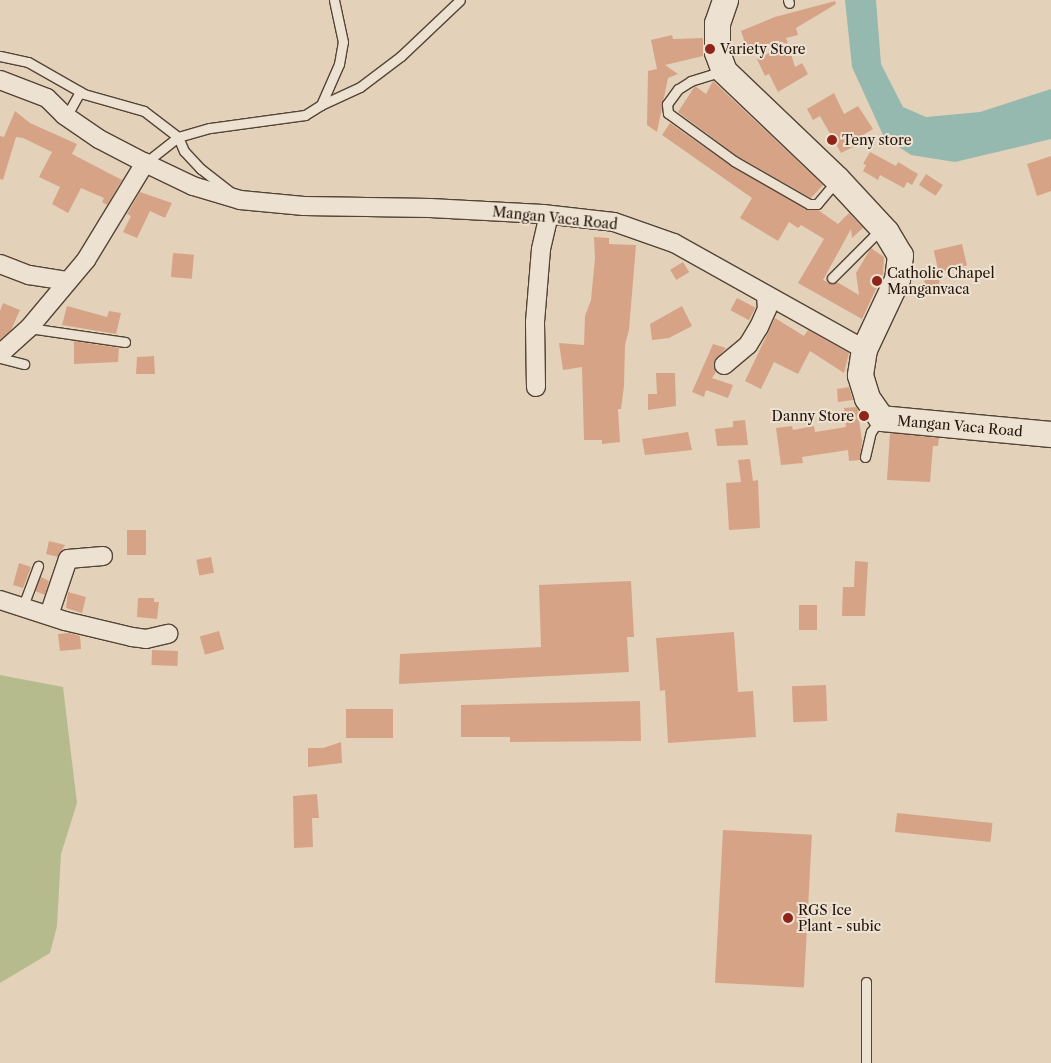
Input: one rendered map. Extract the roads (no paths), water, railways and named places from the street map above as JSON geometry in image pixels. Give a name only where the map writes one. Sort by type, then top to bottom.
[{"type":"street","points":[[725,0],[717,23],[717,52],[724,70],[837,178],[882,228],[900,255],[897,279],[864,348]]},
{"type":"street","name":"Mangan Vaca Road","points":[[0,80],[33,91],[98,139],[145,163],[193,186],[240,200],[304,206],[430,208],[549,215],[614,222],[674,243],[766,296],[864,348],[860,375],[867,398],[881,418],[1051,434]]},
{"type":"street","points":[[0,354],[29,328],[101,237],[145,163]]},
{"type":"street","points":[[536,387],[535,322],[541,249],[549,215]]},
{"type":"street","points":[[0,264],[29,276],[67,281]]},
{"type":"street","points":[[724,365],[748,345],[759,328],[767,309],[766,296]]},
{"type":"street","points":[[49,615],[68,559],[102,556]]},
{"type":"street","points":[[0,600],[132,637],[146,639],[168,634]]},
{"type":"lane","points":[[321,105],[339,64],[343,42],[334,0]]},
{"type":"lane","points":[[145,163],[178,137],[210,128],[305,115],[321,105],[360,87],[388,67],[460,0]]},
{"type":"lane","points":[[0,56],[28,62],[80,92],[144,111],[178,137],[184,151],[201,168],[240,200]]},
{"type":"lane","points":[[724,70],[691,81],[678,89],[668,104],[668,113],[734,161],[809,204],[816,204],[837,178]]},
{"type":"lane","points":[[66,117],[80,92]]},
{"type":"lane","points":[[832,278],[882,228]]},
{"type":"lane","points":[[29,328],[125,342]]},
{"type":"lane","points":[[0,358],[24,364]]},
{"type":"lane","points":[[865,456],[871,432],[881,418]]},
{"type":"lane","points":[[23,606],[38,566]]},
{"type":"lane","points":[[866,982],[866,1063]]},
{"type":"water","points":[[845,0],[876,0],[881,64],[903,107],[926,117],[980,112],[1051,89],[1051,139],[955,162],[911,155],[884,137],[852,67]]},
{"type":"place","name":"Variety Store","points":[[710,49]]},
{"type":"place","name":"Teny store","points":[[832,140]]},
{"type":"place","name":"Catholic Chapel Manganvaca","points":[[877,281]]},
{"type":"place","name":"Danny Store","points":[[864,416]]},
{"type":"place","name":"RGS Ice Plant - subic","points":[[788,918]]}]
